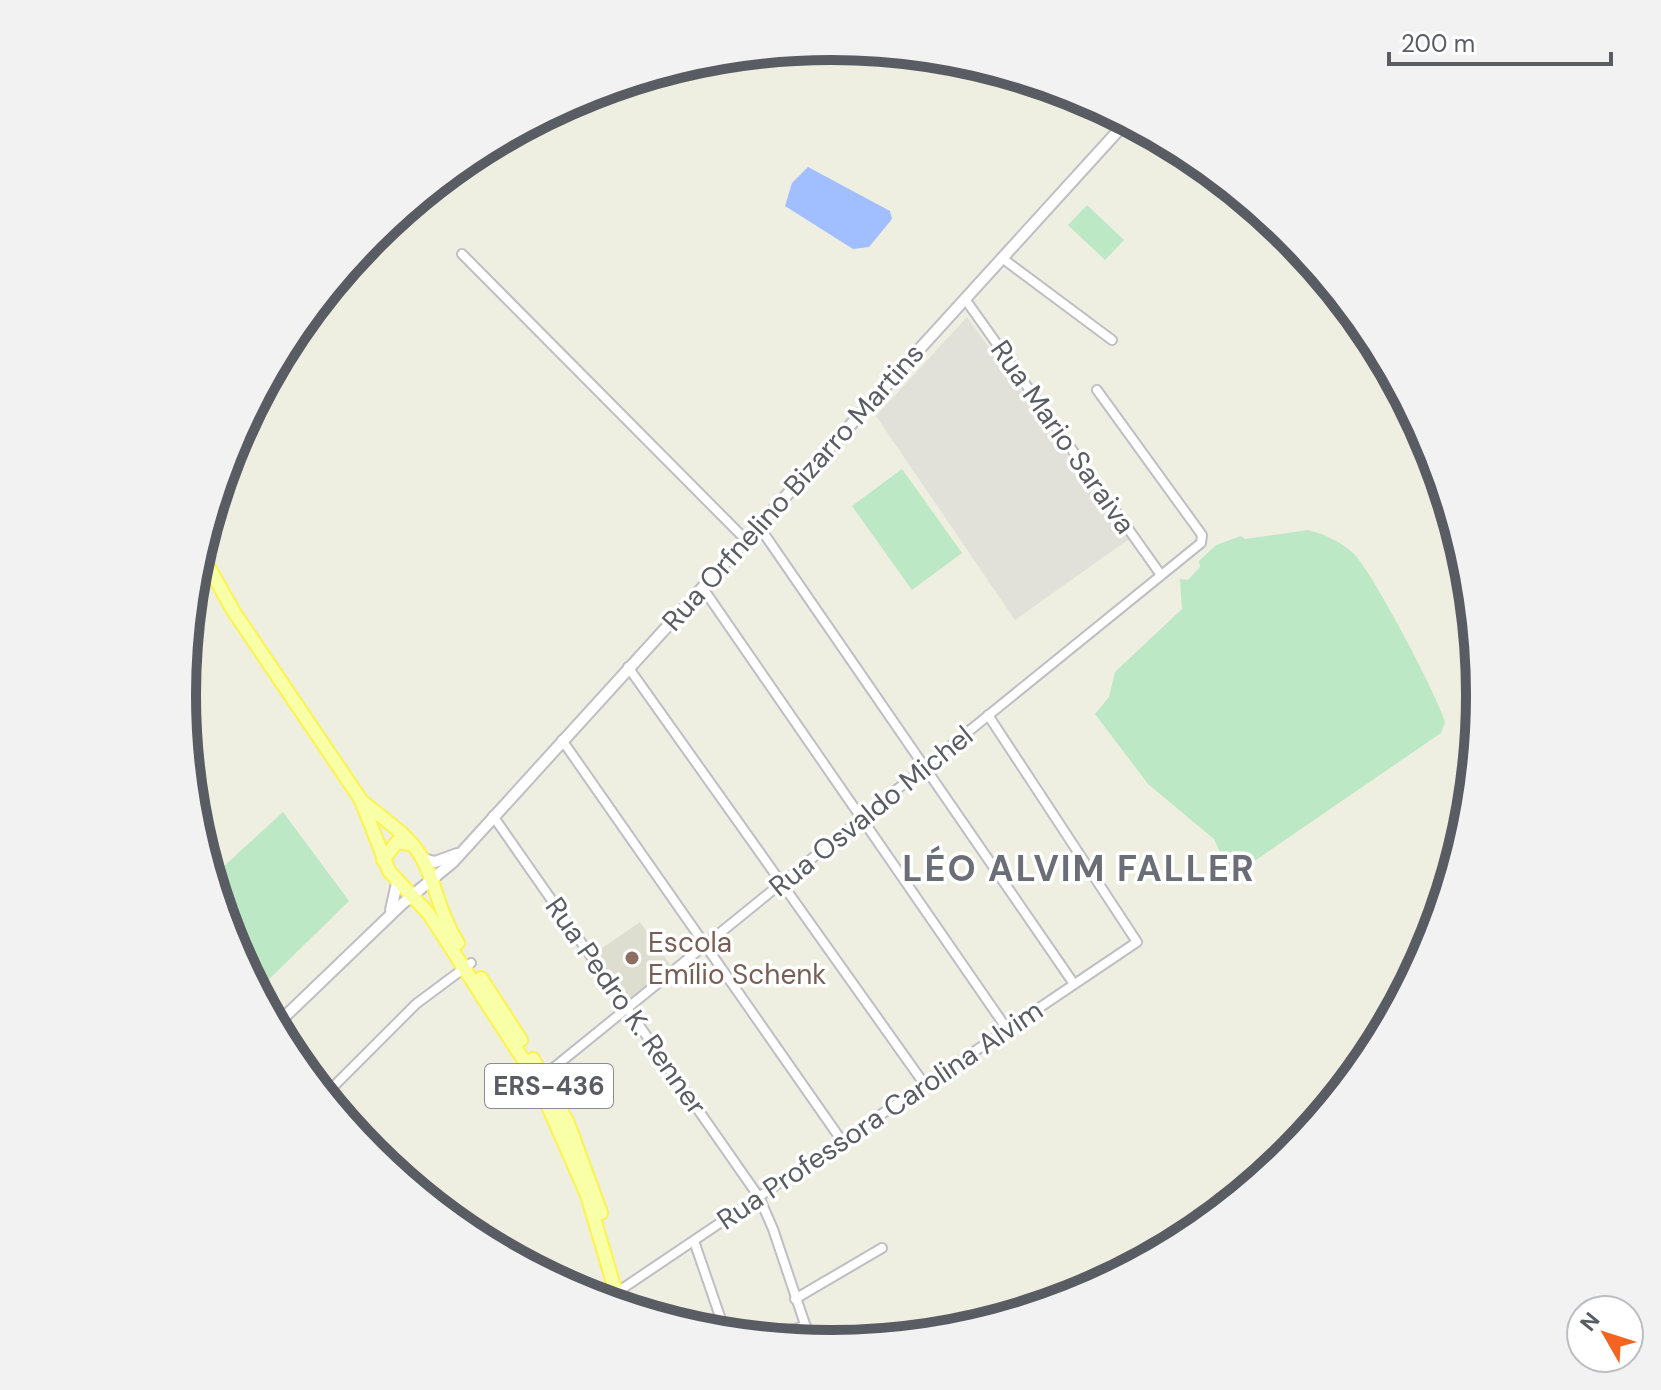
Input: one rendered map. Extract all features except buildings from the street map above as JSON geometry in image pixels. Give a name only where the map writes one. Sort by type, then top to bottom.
[{"type":"main road","name":"ERS-436","points":[[209,567],[234,612],[361,800],[383,860],[397,883],[413,896],[468,965]]},
{"type":"main road","name":"ERS-436","points":[[361,800],[411,844],[423,859],[438,908],[468,965],[541,1078],[596,1194],[622,1295]]},
{"type":"main road","points":[[383,860],[397,842],[411,844]]},
{"type":"street","name":"Rua Orfnelino Bizarro Martins","points":[[284,1017],[388,916],[432,882],[1119,129]]},
{"type":"street","points":[[462,254],[745,539]]},
{"type":"street","points":[[1002,258],[1112,340]]},
{"type":"street","name":"Rua Mario Saraiva","points":[[965,299],[1161,575]]},
{"type":"street","name":"Rua Osvaldo Michel","points":[[541,1078],[1203,539],[1097,390]]},
{"type":"street","points":[[758,525],[1074,984]]},
{"type":"street","points":[[702,587],[1007,1029]]},
{"type":"street","points":[[628,667],[925,1085]]},
{"type":"street","name":"Rua Professora Carolina Alvim","points":[[616,1293],[1137,942],[988,715]]},
{"type":"street","points":[[562,740],[842,1141]]},
{"type":"street","name":"Rua Pedro K. Renner","points":[[493,816],[759,1197],[807,1329]]},
{"type":"street","points":[[423,859],[435,862],[459,853]]},
{"type":"street","points":[[388,916],[397,883]]},
{"type":"street","points":[[332,1088],[416,1004],[468,965]]},
{"type":"street","points":[[694,1241],[721,1320]]},
{"type":"street","points":[[795,1299],[882,1248]]},
{"type":"street","points":[[794,1329],[806,1326]]},
{"type":"shaded area","points":[[967,317],[1129,539],[1015,620],[876,416]]},
{"type":"shaded area","name":"Escola Emílio Schenk","points":[[640,922],[671,966],[628,1001],[595,953]]},
{"type":"green space","points":[[1087,205],[1124,240],[1105,260],[1068,225]]},
{"type":"green space","points":[[902,469],[962,553],[912,590],[852,506]]},
{"type":"green space","points":[[1308,530],[1342,544],[1361,563],[1403,633],[1445,722],[1441,733],[1231,877],[1214,839],[1148,784],[1095,714],[1109,697],[1115,672],[1182,609],[1180,579],[1188,580],[1200,567],[1199,561],[1216,545],[1241,536],[1245,539]]},
{"type":"green space","points":[[283,812],[349,901],[265,983],[244,938],[220,870]]},
{"type":"water","points":[[808,167],[890,211],[892,219],[869,247],[853,249],[785,206],[792,183]]},
{"type":"place","name":"Escola Emílio Schenk","points":[[632,958]]},
{"type":"district","name":"LÉO ALVIM FALLER","points":[[1079,868]]}]
